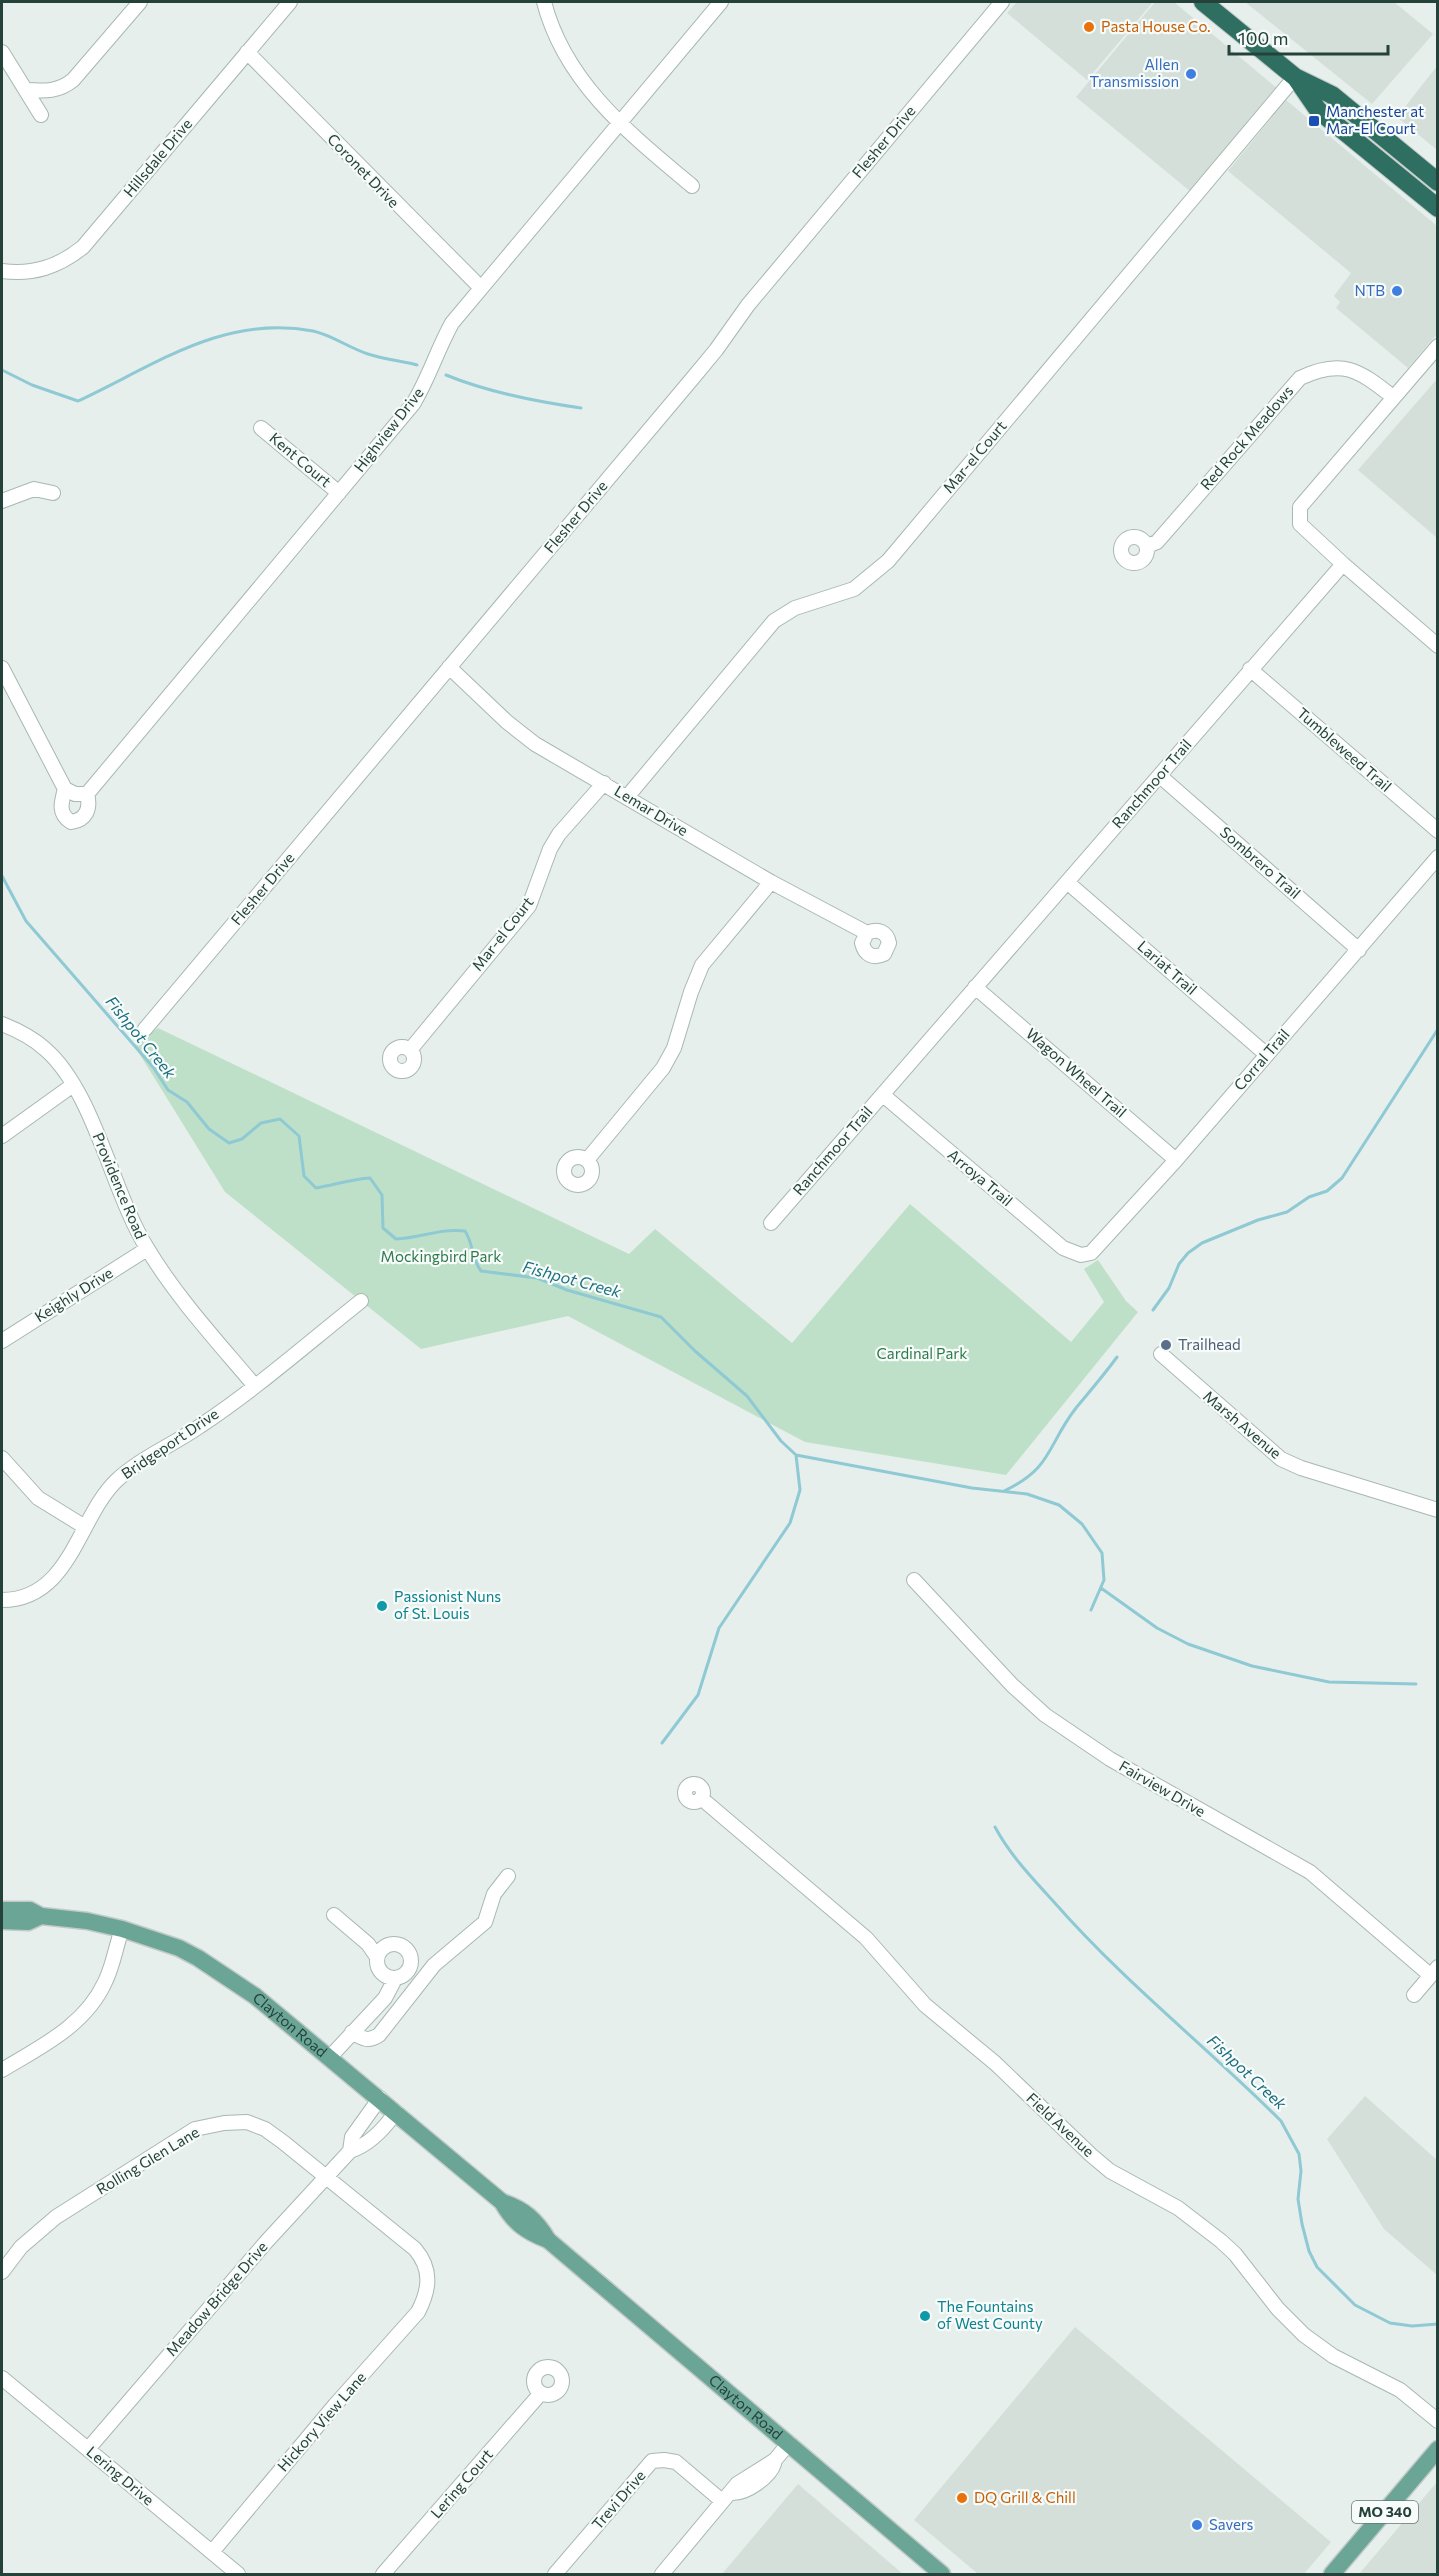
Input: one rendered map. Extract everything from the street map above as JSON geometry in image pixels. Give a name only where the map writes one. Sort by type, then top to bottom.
[{"type":"highway","points":[[1203,2],[1295,77],[1332,95],[1437,182]]},
{"type":"highway","points":[[1295,77],[1318,110],[1437,208]]},
{"type":"main road","name":"Clayton Road","points":[[2,1910],[30,1911],[41,1916],[87,1921],[122,1929],[179,1948],[212,1966],[255,1996],[502,2202],[519,2207],[538,2223],[548,2240],[942,2574]]},
{"type":"main road","name":"Clayton Road","points":[[2,1921],[28,1922],[41,1916]]},
{"type":"main road","name":"MO 340","points":[[1332,2574],[1437,2449]]},
{"type":"street","points":[[26,90],[50,91],[63,88],[73,80],[140,2]]},
{"type":"street","name":"Hillsdale Drive","points":[[2,271],[18,273],[53,267],[83,247],[290,2]]},
{"type":"street","points":[[544,2],[555,39],[566,58],[619,124],[692,186]]},
{"type":"street","name":"Highview Drive","points":[[2,668],[65,789],[61,810],[65,818],[71,822],[80,821],[87,814],[89,802],[87,794],[413,404],[430,374],[442,341],[452,323],[721,2]]},
{"type":"street","name":"Flesher Drive","points":[[145,1029],[704,364],[748,305],[1002,2]]},
{"type":"street","points":[[2,52],[41,115]]},
{"type":"street","name":"Coronet Drive","points":[[247,52],[481,288]]},
{"type":"street","name":"Mar-el Court","points":[[627,797],[774,621],[795,608],[854,589],[888,561],[1295,77]]},
{"type":"street","points":[[1437,346],[1316,487],[1299,511],[1300,524],[1304,529],[1437,646]]},
{"type":"street","name":"Red Rock Meadows","points":[[1147,546],[1158,542],[1300,378],[1320,368],[1340,367],[1366,376],[1394,397]]},
{"type":"street","name":"Kent Court","points":[[261,428],[339,493]]},
{"type":"street","points":[[2,501],[34,489],[53,494]]},
{"type":"street","name":"Ranchmoor Trail","points":[[771,1223],[1343,564]]},
{"type":"street","name":"Lemar Drive","points":[[450,667],[507,722],[536,744],[771,882],[867,933]]},
{"type":"street","name":"Tumbleweed Trail","points":[[1250,669],[1437,831]]},
{"type":"street","name":"Sombrero Trail","points":[[1160,776],[1359,950]]},
{"type":"street","name":"Mar-el Court","points":[[410,1050],[529,906],[549,849],[559,834],[604,783]]},
{"type":"street","points":[[65,789],[75,794],[87,794]]},
{"type":"street","name":"Corral Trail","points":[[1081,1255],[1091,1253],[1100,1245],[1437,858]]},
{"type":"street","points":[[587,1160],[663,1068],[674,1048],[702,965],[771,882]]},
{"type":"street","name":"Lariat Trail","points":[[1067,882],[1267,1055]]},
{"type":"street","name":"Wagon Wheel Trail","points":[[975,987],[1176,1160]]},
{"type":"street","name":"Providence Road","points":[[2,1024],[46,1049],[74,1085],[93,1124],[123,1201],[147,1249],[194,1313],[254,1385]]},
{"type":"street","points":[[2,1136],[74,1085]]},
{"type":"street","name":"Arroya Trail","points":[[883,1095],[1063,1248],[1081,1255]]},
{"type":"street","name":"Keighly Drive","points":[[2,1341],[147,1249]]},
{"type":"street","name":"Bridgeport Drive","points":[[2,1599],[30,1592],[54,1576],[65,1563],[104,1495],[116,1480],[200,1426],[361,1300]]},
{"type":"street","name":"Marsh Avenue","points":[[1161,1354],[1281,1460],[1300,1468],[1437,1510]]},
{"type":"street","points":[[2,1458],[38,1498],[85,1527]]},
{"type":"street","name":"Fairview Drive","points":[[914,1580],[1012,1685],[1045,1715],[1110,1759],[1310,1872],[1434,1971]]},
{"type":"street","name":"Field Avenue","points":[[701,1798],[866,1938],[926,2005],[995,2062],[1091,2154],[1118,2176],[1178,2208],[1221,2241],[1235,2254],[1283,2315],[1304,2335],[1333,2356],[1400,2390],[1437,2421]]},
{"type":"street","points":[[352,2032],[363,2040],[379,2035],[434,1965],[485,1922],[494,1894],[508,1876]]},
{"type":"street","points":[[334,1915],[368,1944],[377,1957],[380,1973],[396,1979]]},
{"type":"street","points":[[2,2070],[61,2034],[86,2010],[106,1981],[122,1929]]},
{"type":"street","points":[[330,2058],[385,1998],[396,1979],[409,1971],[411,1961],[408,1951],[399,1945],[383,1947],[377,1957]]},
{"type":"street","points":[[1414,1995],[1434,1971]]},
{"type":"street","name":"Meadow Bridge Drive","points":[[88,2449],[267,2241],[350,2151],[352,2137],[380,2098]]},
{"type":"street","name":"Meadow Bridge Drive","points":[[350,2151],[363,2147],[396,2112]]},
{"type":"street","name":"Rolling Glen Lane","points":[[2,2272],[21,2247],[56,2217],[195,2129],[224,2123],[247,2122],[265,2129],[283,2142],[415,2249],[423,2259],[428,2271],[426,2289]]},
{"type":"street","name":"Hickory View Lane","points":[[212,2552],[335,2405],[418,2312],[426,2289]]},
{"type":"street","name":"Lering Drive","points":[[2,2379],[238,2574]]},
{"type":"street","name":"Lering Court","points":[[383,2574],[541,2393]]},
{"type":"street","points":[[662,2574],[726,2497],[739,2493],[760,2481],[772,2470],[775,2460],[789,2443]]},
{"type":"street","name":"Trevi Drive","points":[[555,2574],[652,2461],[676,2462],[726,2497]]},
{"type":"shaded area","points":[[1017,2],[1153,2],[1087,80],[1007,13]]},
{"type":"shaded area","points":[[1155,2],[1174,2],[1278,89],[1191,192],[1076,97]]},
{"type":"shaded area","points":[[1245,2],[1394,2],[1433,34],[1372,104]]},
{"type":"shaded area","points":[[1437,66],[1437,150],[1397,117]]},
{"type":"shaded area","points":[[1286,100],[1437,226],[1437,334],[1408,368],[1336,308],[1340,302],[1334,296],[1351,273],[1228,171]]},
{"type":"shaded area","points":[[1437,379],[1437,538],[1358,470]]},
{"type":"shaded area","points":[[1365,2096],[1437,2160],[1437,2275],[1384,2229],[1327,2139]]},
{"type":"shaded area","points":[[1075,2327],[1331,2542],[1304,2574],[978,2574],[914,2520]]},
{"type":"shaded area","points":[[1437,2482],[1437,2574],[1359,2574]]},
{"type":"shaded area","points":[[798,2484],[903,2574],[722,2574]]},
{"type":"green space","points":[[158,1028],[629,1254],[655,1229],[792,1343],[910,1204],[1071,1342],[1104,1302],[1084,1269],[1098,1260],[1126,1301],[1138,1312],[1006,1475],[805,1442],[568,1316],[421,1349],[225,1192],[134,1045]]},
{"type":"waterway","points":[[2,370],[32,385],[78,401],[190,346],[219,336],[249,330],[280,328],[313,331],[368,354],[417,365]]},
{"type":"waterway","points":[[446,375],[512,395],[581,408]]},
{"type":"waterway","name":"Fishpot Creek","points":[[2,876],[26,921],[153,1067],[168,1090],[187,1102],[209,1129],[229,1143],[242,1139],[261,1123],[280,1119],[299,1136],[304,1176],[316,1188],[370,1178],[382,1195],[383,1228],[396,1239],[447,1231],[465,1231],[481,1271],[537,1278],[567,1290],[661,1317],[695,1351],[747,1396],[781,1441],[796,1455],[972,1488],[1027,1494],[1059,1505],[1082,1524],[1102,1553],[1104,1580],[1091,1610]]},
{"type":"waterway","points":[[1153,1310],[1169,1288],[1179,1264],[1188,1253],[1202,1243],[1258,1220],[1287,1212],[1309,1197],[1327,1191],[1342,1178],[1438,1029]]},
{"type":"waterway","points":[[1004,1491],[1032,1474],[1041,1464],[1076,1408],[1117,1357]]},
{"type":"waterway","points":[[662,1743],[698,1695],[719,1628],[790,1523],[800,1490],[796,1455]]},
{"type":"waterway","points":[[1101,1588],[1157,1628],[1188,1644],[1252,1666],[1329,1682],[1416,1684]]},
{"type":"waterway","name":"Fishpot Creek","points":[[995,1827],[1022,1866],[1108,1959],[1281,2121],[1299,2154],[1301,2171],[1298,2199],[1309,2251],[1317,2267],[1355,2305],[1390,2323],[1412,2326],[1438,2324]]},
{"type":"place","name":"Pasta House Co.","points":[[1089,27]]},
{"type":"place","name":"Allen Transmission","points":[[1191,74]]},
{"type":"place","name":"Manchester at Mar-El Court","points":[[1314,121]]},
{"type":"place","name":"NTB","points":[[1397,291]]},
{"type":"place","name":"Trailhead","points":[[1166,1345]]},
{"type":"place","name":"Passionist Nuns of St. Louis","points":[[382,1606]]},
{"type":"place","name":"The Fountains of West County","points":[[925,2316]]},
{"type":"place","name":"DQ Grill & Chill","points":[[962,2498]]},
{"type":"place","name":"Savers","points":[[1197,2525]]},
{"type":"park label","name":"Mockingbird Park","points":[[441,1257]]},
{"type":"park label","name":"Cardinal Park","points":[[922,1354]]}]
